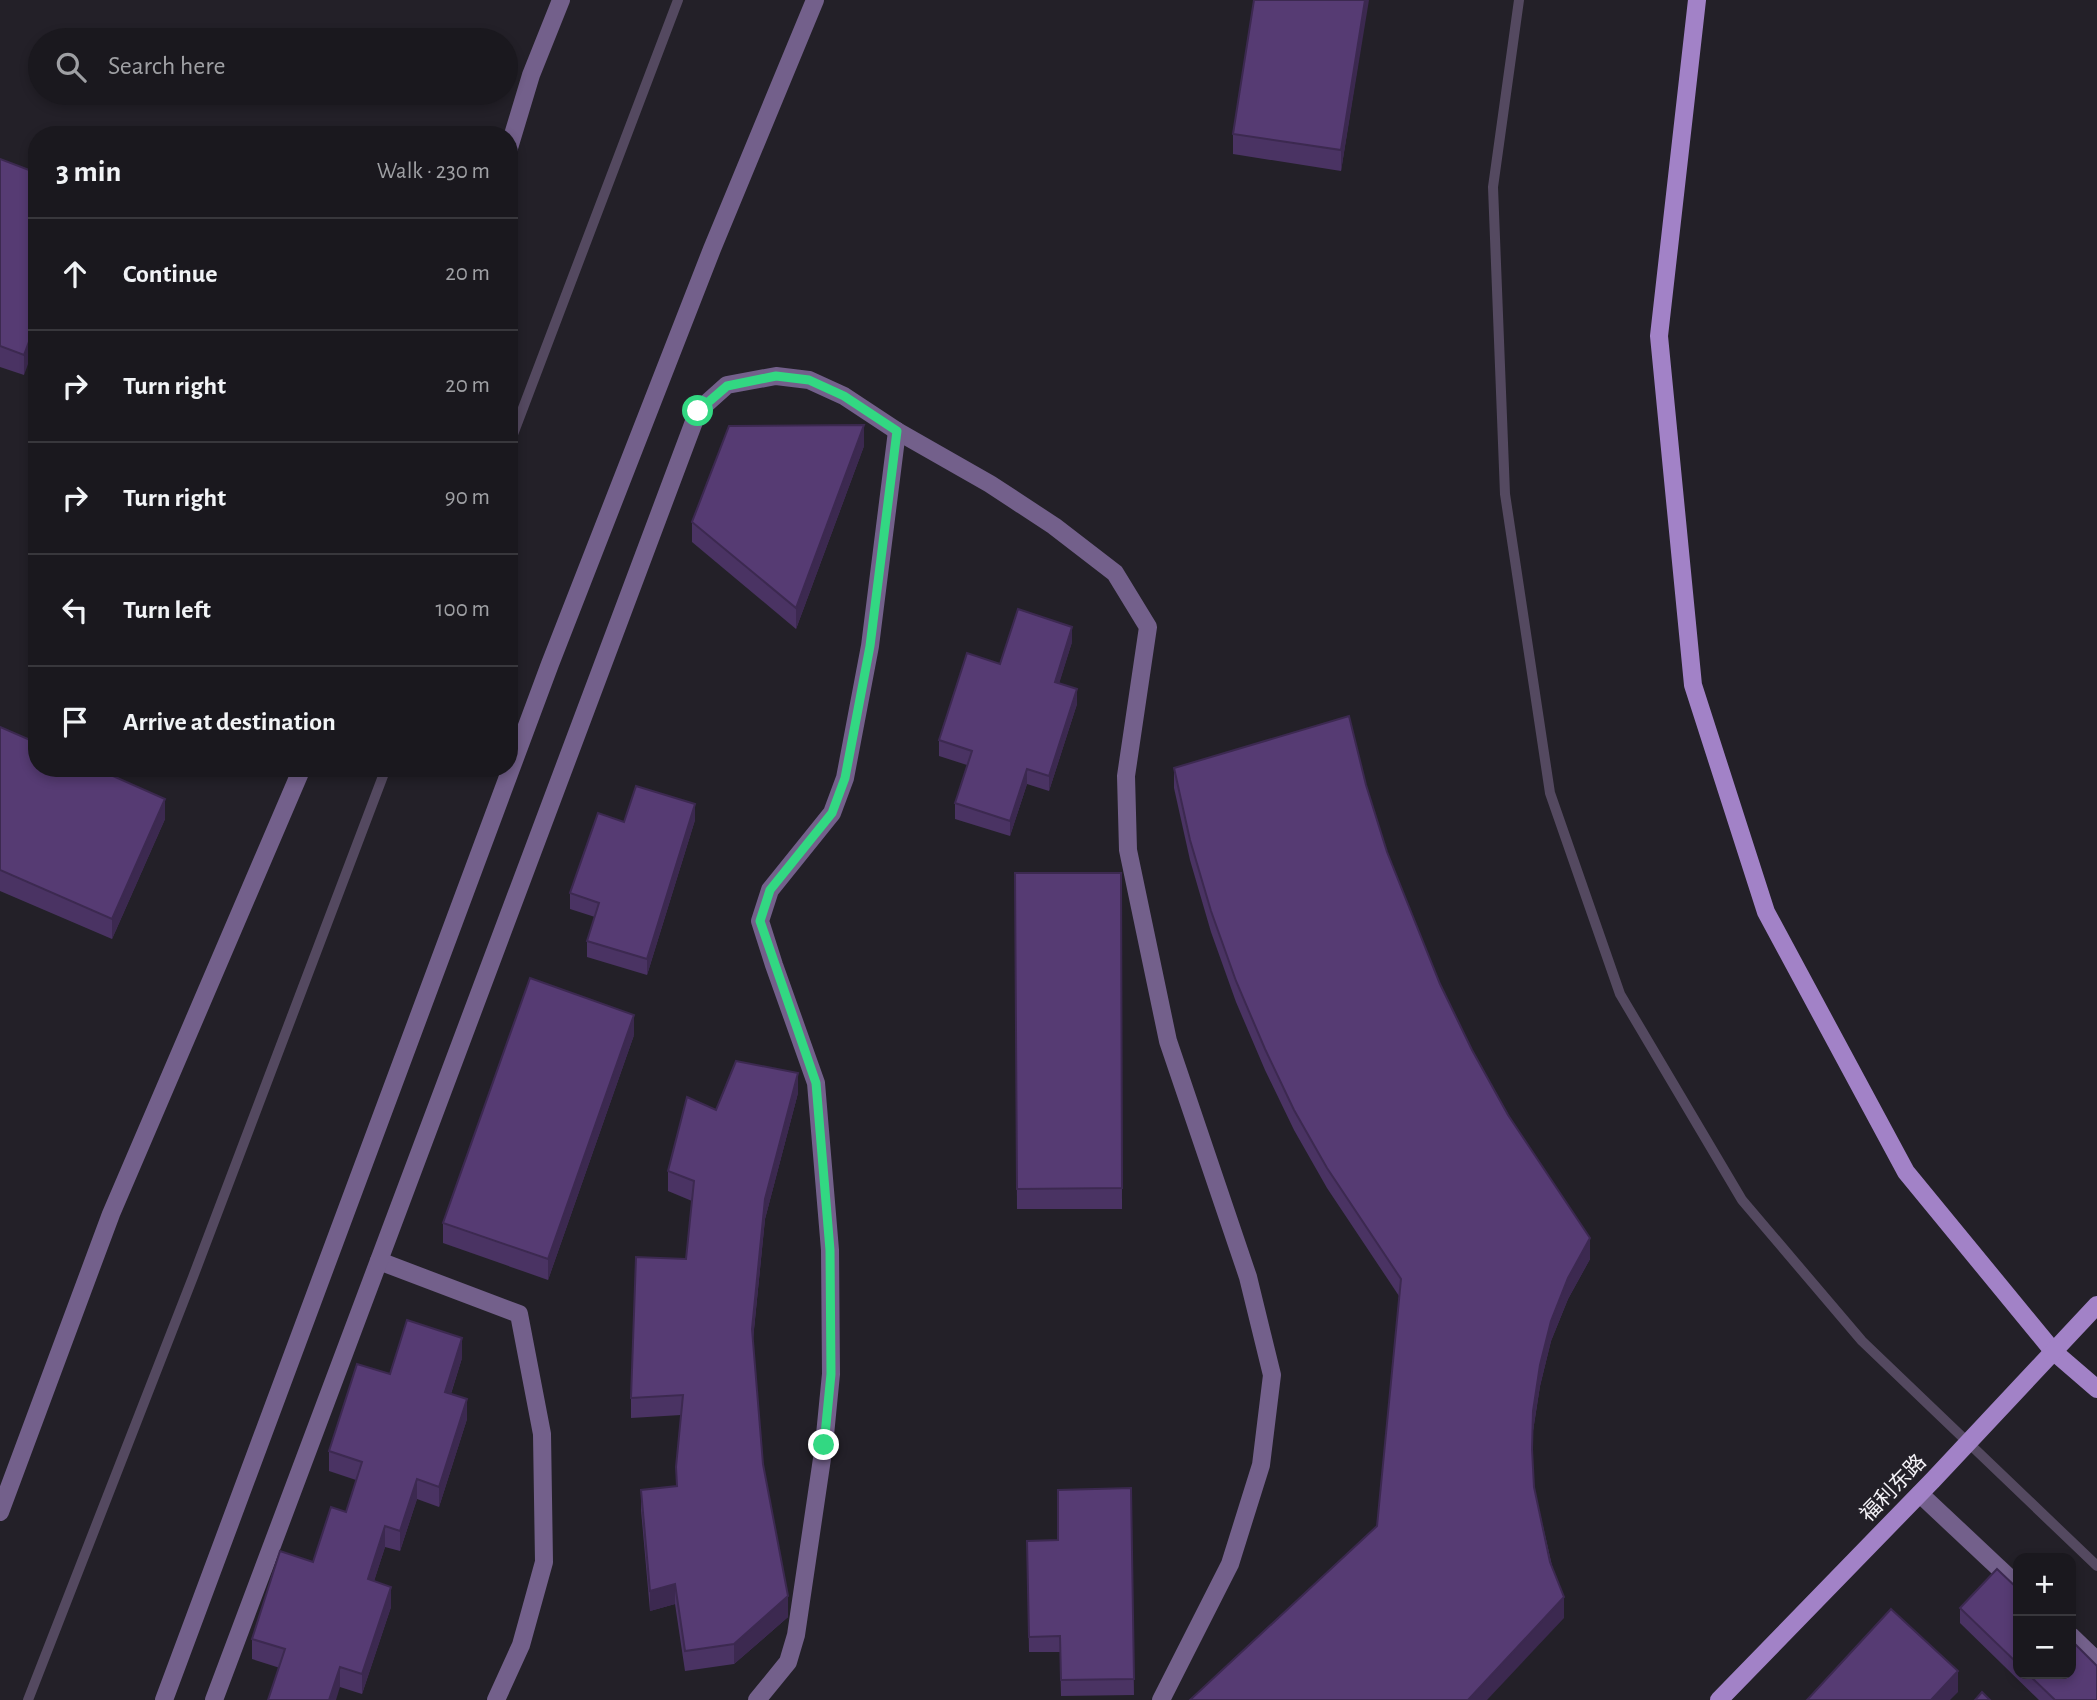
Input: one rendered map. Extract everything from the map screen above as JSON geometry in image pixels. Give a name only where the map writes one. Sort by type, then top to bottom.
[{"type":"street","points":[[516,126],[531,75],[561,0]]},
{"type":"street","points":[[518,750],[712,249],[815,0]]},
{"type":"street","points":[[1697,0],[1659,335],[1693,685],[1766,912],[1906,1172],[2053,1352],[2097,1389]]},
{"type":"street","points":[[214,1700],[698,411],[727,386],[776,376],[809,380],[844,396],[897,431],[990,484],[1065,534],[1115,573],[1149,627],[1126,776],[1128,850],[1168,1041],[1248,1277],[1272,1375],[1261,1465],[1230,1564],[1161,1700]]},
{"type":"street","points":[[757,1700],[788,1662],[796,1635],[824,1445],[831,1374],[830,1250],[816,1083],[760,921],[770,890],[832,813],[845,778],[870,646],[897,431]]},
{"type":"street","points":[[0,1512],[111,1214],[298,777]]},
{"type":"street","points":[[164,1700],[508,777]]},
{"type":"street","points":[[379,1261],[519,1314],[542,1434],[544,1562],[521,1645],[496,1700]]},
{"type":"street","name":"福利东路","points":[[1719,1700],[1934,1480],[2097,1305]]},
{"type":"street","points":[[1920,1494],[2013,1581]]},
{"type":"street","points":[[2076,1641],[2097,1661]]},
{"type":"building","points":[[1254,0],[1365,0],[1341,150],[1233,134]]},
{"type":"building","points":[[0,159],[28,170],[28,344],[24,355],[0,346]]},
{"type":"building","points":[[864,425],[796,608],[692,522],[729,426]]},
{"type":"building","points":[[1018,609],[1072,627],[1055,682],[1077,689],[1049,776],[1027,769],[1010,821],[955,803],[972,751],[939,740],[967,653],[1000,664]]},
{"type":"building","points":[[1349,716],[1366,785],[1387,852],[1440,984],[1508,1115],[1590,1238],[1568,1278],[1551,1321],[1540,1365],[1533,1411],[1534,1487],[1550,1562],[1564,1597],[1468,1700],[1190,1700],[1377,1526],[1401,1279],[1327,1168],[1294,1110],[1265,1049],[1236,981],[1211,911],[1190,840],[1174,768]]},
{"type":"building","points":[[0,727],[28,739],[28,777],[115,777],[165,799],[112,919],[0,870]]},
{"type":"building","points":[[636,786],[695,804],[647,959],[587,941],[599,903],[570,893],[598,813],[624,822]]},
{"type":"building","points":[[1015,873],[1121,873],[1122,1188],[1017,1189]]},
{"type":"building","points":[[530,978],[634,1015],[548,1259],[443,1223]]},
{"type":"building","points":[[736,1061],[798,1073],[765,1199],[752,1329],[763,1464],[788,1596],[734,1644],[685,1651],[675,1584],[650,1591],[641,1490],[677,1486],[676,1467],[683,1395],[631,1398],[636,1257],[686,1259],[694,1181],[668,1171],[687,1097],[716,1110]]},
{"type":"building","points":[[407,1320],[462,1338],[445,1392],[467,1399],[439,1487],[417,1479],[400,1531],[385,1526],[368,1579],[391,1587],[362,1674],[340,1667],[329,1700],[268,1700],[285,1649],[252,1639],[280,1551],[313,1562],[331,1507],[346,1512],[362,1462],[329,1451],[357,1364],[390,1374]]},
{"type":"building","points":[[1131,1488],[1134,1679],[1061,1680],[1060,1636],[1029,1637],[1027,1541],[1058,1540],[1058,1490]]},
{"type":"building","points":[[1997,1569],[2013,1584],[2013,1659],[1960,1608]]},
{"type":"building","points":[[1891,1609],[1958,1671],[1931,1700],[1807,1700]]},
{"type":"building","points":[[2076,1645],[2097,1666],[2097,1700],[2055,1700],[2033,1679],[2076,1679]]},
{"type":"building","points":[[1982,1692],[1990,1700],[1975,1700]]},
{"type":"waterway","points":[[518,421],[678,0]]},
{"type":"waterway","points":[[1519,0],[1493,187],[1505,494],[1550,793],[1620,994],[1742,1200],[1862,1341],[2097,1566]]},
{"type":"waterway","points":[[28,1700],[193,1277],[383,777]]},
{"type":"route","points":[[698,411],[727,386],[776,376],[809,380],[844,396],[897,431],[870,646],[845,778],[832,813],[770,890],[760,921],[816,1083],[830,1250],[831,1374],[824,1445]]}]
